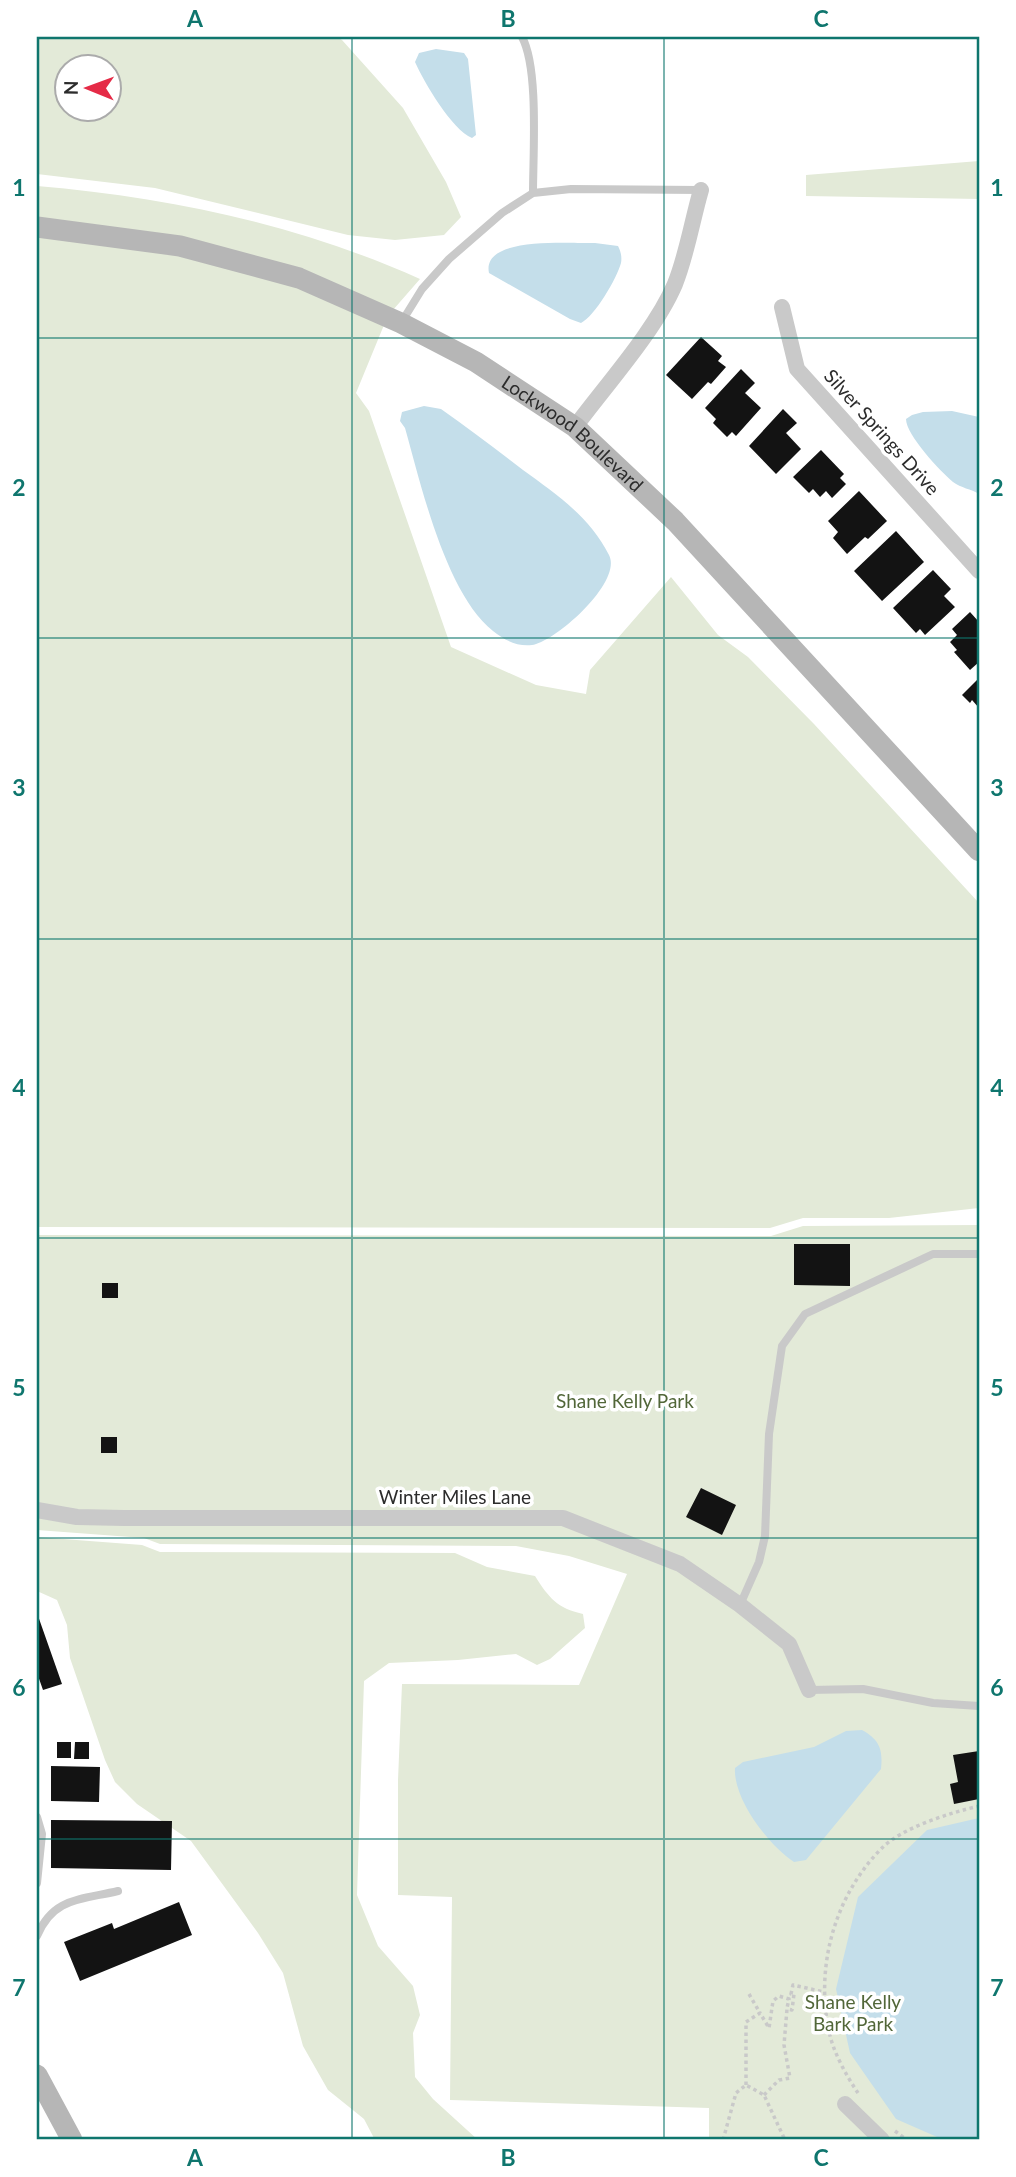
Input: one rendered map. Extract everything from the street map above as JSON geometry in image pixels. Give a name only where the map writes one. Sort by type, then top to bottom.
[{"type":"street","points":[[575,427],[663,307],[674,285],[686,249],[701,190]]},
{"type":"street","name":"Lockwood Boulevard","points":[[37,227],[180,246],[299,278],[401,323],[476,362],[575,427],[675,521],[979,851]]},
{"type":"street","name":"Silver Springs Drive","points":[[782,307],[797,369],[979,571]]},
{"type":"street","name":"Winter Miles Lane","points":[[37,1510],[101,1518],[563,1518],[680,1564],[740,1605],[789,1644],[809,1690]]},
{"type":"street","points":[[37,2075],[72,2140]]},
{"type":"street","points":[[845,2104],[887,2135]]},
{"type":"lane","points":[[522,37],[528,48],[532,73],[533,193]]},
{"type":"lane","points":[[401,323],[422,289],[449,259],[502,213],[533,193],[571,189],[701,190]]},
{"type":"lane","points":[[740,1605],[759,1562],[765,1536],[766,1474],[773,1398],[782,1346],[795,1325],[805,1314],[933,1254],[979,1254]]},
{"type":"lane","points":[[809,1690],[863,1689],[933,1703],[979,1706]]},
{"type":"lane","points":[[37,1817],[43,1834],[37,1883]]},
{"type":"lane","points":[[37,1936],[48,1915],[61,1905],[118,1891]]},
{"type":"path","points":[[863,2099],[847,2075],[829,2032],[824,1992],[827,1954],[835,1924],[854,1883],[884,1847],[919,1825],[979,1806]]},
{"type":"path","points":[[787,2009],[792,2010],[793,1984],[824,1992]]},
{"type":"path","points":[[749,1994],[769,2028],[773,2001],[779,1996],[789,1998],[784,2045],[790,2078],[779,2080],[764,2095]]},
{"type":"path","points":[[815,1998],[825,1998]]},
{"type":"path","points":[[746,2085],[746,2022],[760,2013]]},
{"type":"path","points":[[746,2085],[764,2095],[785,2140]]},
{"type":"path","points":[[723,2140],[736,2093],[746,2085]]},
{"type":"path","points":[[887,2135],[907,2140]]},
{"type":"green space","points":[[37,37],[337,37],[403,108],[446,182],[461,217],[444,235],[395,240],[348,235],[155,188],[37,174]]},
{"type":"green space","points":[[979,161],[979,199],[806,196],[806,175]]},
{"type":"green space","points":[[37,186],[135,198],[233,216],[328,243],[420,279],[393,310],[37,219]]},
{"type":"green space","points":[[37,236],[177,255],[295,286],[384,325],[356,393],[369,411],[451,647],[536,685],[586,694],[590,670],[671,577],[718,635],[748,657],[814,724],[979,903],[979,1208],[889,1218],[803,1218],[770,1228],[37,1227]]},
{"type":"green space","name":"Shane Kelly Park","points":[[979,1225],[979,2140],[709,2140],[709,2108],[450,2100],[452,1897],[398,1895],[398,1780],[402,1684],[579,1685],[627,1574],[569,1556],[516,1546],[160,1544],[144,1538],[37,1530],[37,1235],[771,1236],[803,1226]]},
{"type":"green space","points":[[37,1537],[142,1545],[160,1552],[455,1553],[487,1567],[535,1576],[554,1601],[566,1609],[583,1614],[585,1628],[550,1659],[537,1665],[516,1654],[389,1663],[364,1681],[357,1895],[378,1946],[413,1986],[420,2015],[413,2033],[415,2077],[433,2099],[478,2140],[375,2140],[364,2119],[328,2090],[303,2046],[283,1973],[258,1933],[191,1841],[137,1804],[115,1782],[70,1658],[67,1625],[57,1600],[37,1591]]},
{"type":"water","points":[[436,49],[464,53],[468,59],[476,135],[472,138],[448,116],[415,62],[419,53]]},
{"type":"water","points":[[550,243],[618,246],[621,263],[605,296],[593,313],[581,323],[489,273],[490,261],[499,252],[513,247]]},
{"type":"water","points":[[424,406],[441,409],[560,497],[592,529],[609,555],[611,566],[597,595],[570,622],[542,641],[522,645],[502,637],[476,614],[462,592],[437,537],[405,428],[400,421],[402,412]]},
{"type":"water","points":[[952,411],[979,417],[979,494],[956,484],[948,477],[925,453],[906,419],[923,412]]},
{"type":"water","points":[[862,1730],[879,1746],[881,1769],[806,1860],[794,1862],[774,1845],[754,1821],[740,1794],[735,1768],[743,1762],[814,1747],[846,1731]]},
{"type":"water","points":[[979,1818],[979,2140],[944,2140],[896,2119],[850,2053],[836,1989],[858,1897],[927,1830]]},
{"type":"building","points":[[701,337],[722,356],[718,361],[726,367],[692,399],[666,375]]},
{"type":"building","points":[[741,369],[755,383],[745,393],[761,408],[736,436],[732,432],[727,437],[713,423],[716,419],[705,408]]},
{"type":"building","points":[[783,409],[797,423],[786,433],[801,449],[776,474],[749,446]]},
{"type":"building","points":[[821,450],[844,474],[840,478],[846,484],[832,498],[826,491],[820,497],[813,489],[809,493],[793,477]]},
{"type":"building","points":[[859,491],[887,521],[847,554],[833,538],[838,532],[828,521]]},
{"type":"building","points":[[896,531],[924,562],[882,601],[854,571]]},
{"type":"building","points":[[933,570],[951,589],[944,596],[955,607],[925,635],[920,629],[916,633],[893,608]]},
{"type":"building","points":[[970,612],[979,622],[979,662],[970,670],[954,652],[957,650],[950,642],[957,635],[952,629]]},
{"type":"building","points":[[979,678],[979,708],[972,700],[970,703],[962,695]]},
{"type":"building","points":[[794,1244],[850,1244],[850,1286],[794,1285]]},
{"type":"building","points":[[102,1283],[118,1283],[118,1298],[102,1298]]},
{"type":"building","points":[[101,1437],[117,1437],[117,1453],[101,1453]]},
{"type":"building","points":[[701,1488],[736,1505],[722,1535],[686,1517]]},
{"type":"building","points":[[37,1613],[62,1684],[43,1690],[37,1673]]},
{"type":"building","points":[[57,1742],[71,1742],[71,1758],[57,1758]]},
{"type":"building","points":[[75,1742],[89,1742],[89,1759],[74,1759]]},
{"type":"building","points":[[979,1751],[979,1799],[954,1804],[950,1784],[958,1782],[953,1755]]},
{"type":"building","points":[[51,1766],[100,1767],[99,1802],[51,1801]]},
{"type":"building","points":[[51,1820],[172,1821],[171,1870],[51,1868]]},
{"type":"building","points":[[179,1902],[192,1935],[80,1981],[64,1942],[112,1923],[114,1929]]},
{"type":"park label","name":"Shane Kelly Bark Park","points":[[853,2013]]}]
